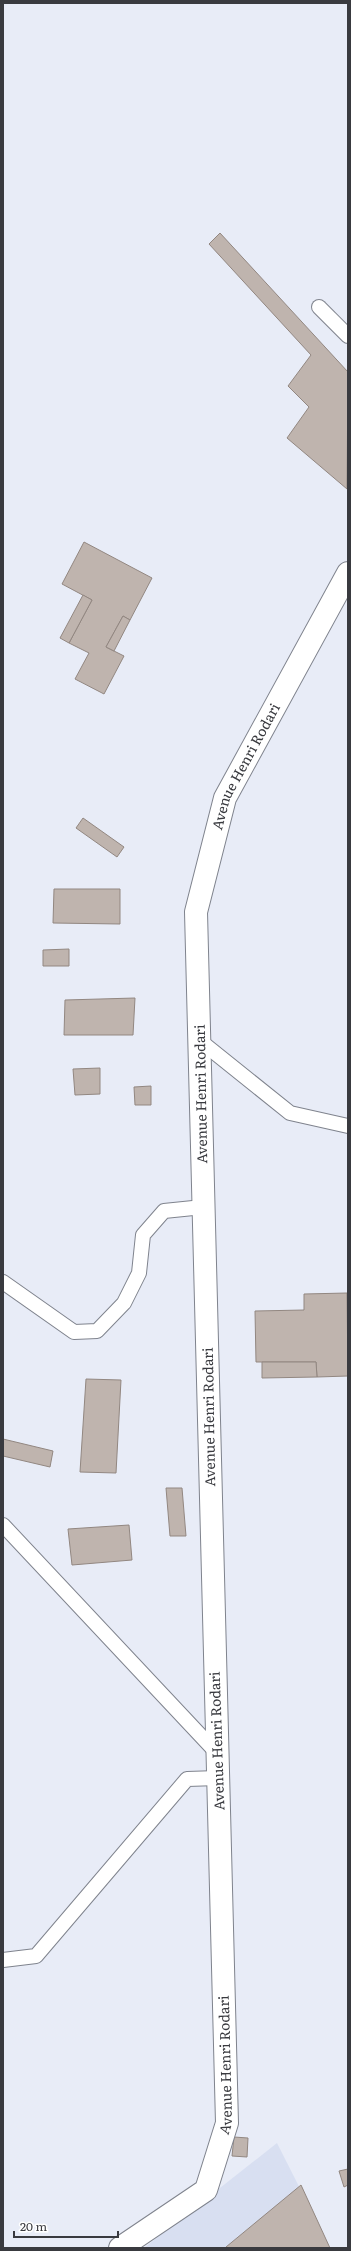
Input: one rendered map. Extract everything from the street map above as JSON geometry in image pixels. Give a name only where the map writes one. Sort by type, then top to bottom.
[{"type":"street","name":"Avenue Henri Rodari","points":[[120,2248],[206,2190],[227,2123],[196,912],[224,798],[348,573]]},
{"type":"lane","points":[[319,307],[348,336]]},
{"type":"lane","points":[[199,1040],[290,1112],[348,1126]]},
{"type":"lane","points":[[3,1282],[74,1332],[97,1331],[124,1303],[139,1274],[143,1235],[164,1211],[203,1207]]},
{"type":"lane","points":[[3,1525],[217,1753]]},
{"type":"lane","points":[[3,1960],[36,1956],[187,1779],[218,1778]]},
{"type":"shaded area","points":[[277,2143],[330,2248],[144,2248]]},
{"type":"building","points":[[220,233],[348,372],[347,489],[287,438],[309,407],[288,386],[311,355],[209,244]]},
{"type":"building","points":[[84,542],[152,578],[130,620],[123,616],[106,647],[124,656],[104,694],[75,679],[89,653],[69,643],[92,600],[62,584]]},
{"type":"building","points":[[83,595],[92,600],[69,643],[60,638]]},
{"type":"building","points":[[123,616],[130,620],[114,651],[106,647]]},
{"type":"building","points":[[83,818],[124,847],[117,857],[76,828]]},
{"type":"building","points":[[54,889],[120,889],[120,924],[53,923]]},
{"type":"building","points":[[69,949],[69,966],[43,966],[43,950]]},
{"type":"building","points":[[135,998],[133,1035],[64,1035],[65,1000]]},
{"type":"building","points":[[100,1068],[100,1094],[75,1095],[73,1069]]},
{"type":"building","points":[[151,1086],[151,1105],[135,1105],[134,1087]]},
{"type":"building","points":[[347,1293],[348,1376],[317,1377],[316,1362],[256,1362],[255,1311],[304,1310],[304,1294]]},
{"type":"building","points":[[262,1362],[316,1362],[317,1377],[262,1378]]},
{"type":"building","points":[[86,1379],[121,1380],[116,1473],[80,1472]]},
{"type":"building","points":[[3,1439],[53,1451],[50,1467],[3,1456]]},
{"type":"building","points":[[166,1488],[182,1488],[186,1536],[170,1536]]},
{"type":"building","points":[[129,1525],[132,1560],[72,1565],[68,1529]]},
{"type":"building","points":[[234,2137],[248,2138],[247,2157],[232,2156]]},
{"type":"building","points":[[348,2169],[348,2185],[344,2187],[339,2171]]},
{"type":"building","points":[[301,2185],[330,2248],[226,2248],[226,2247]]}]
